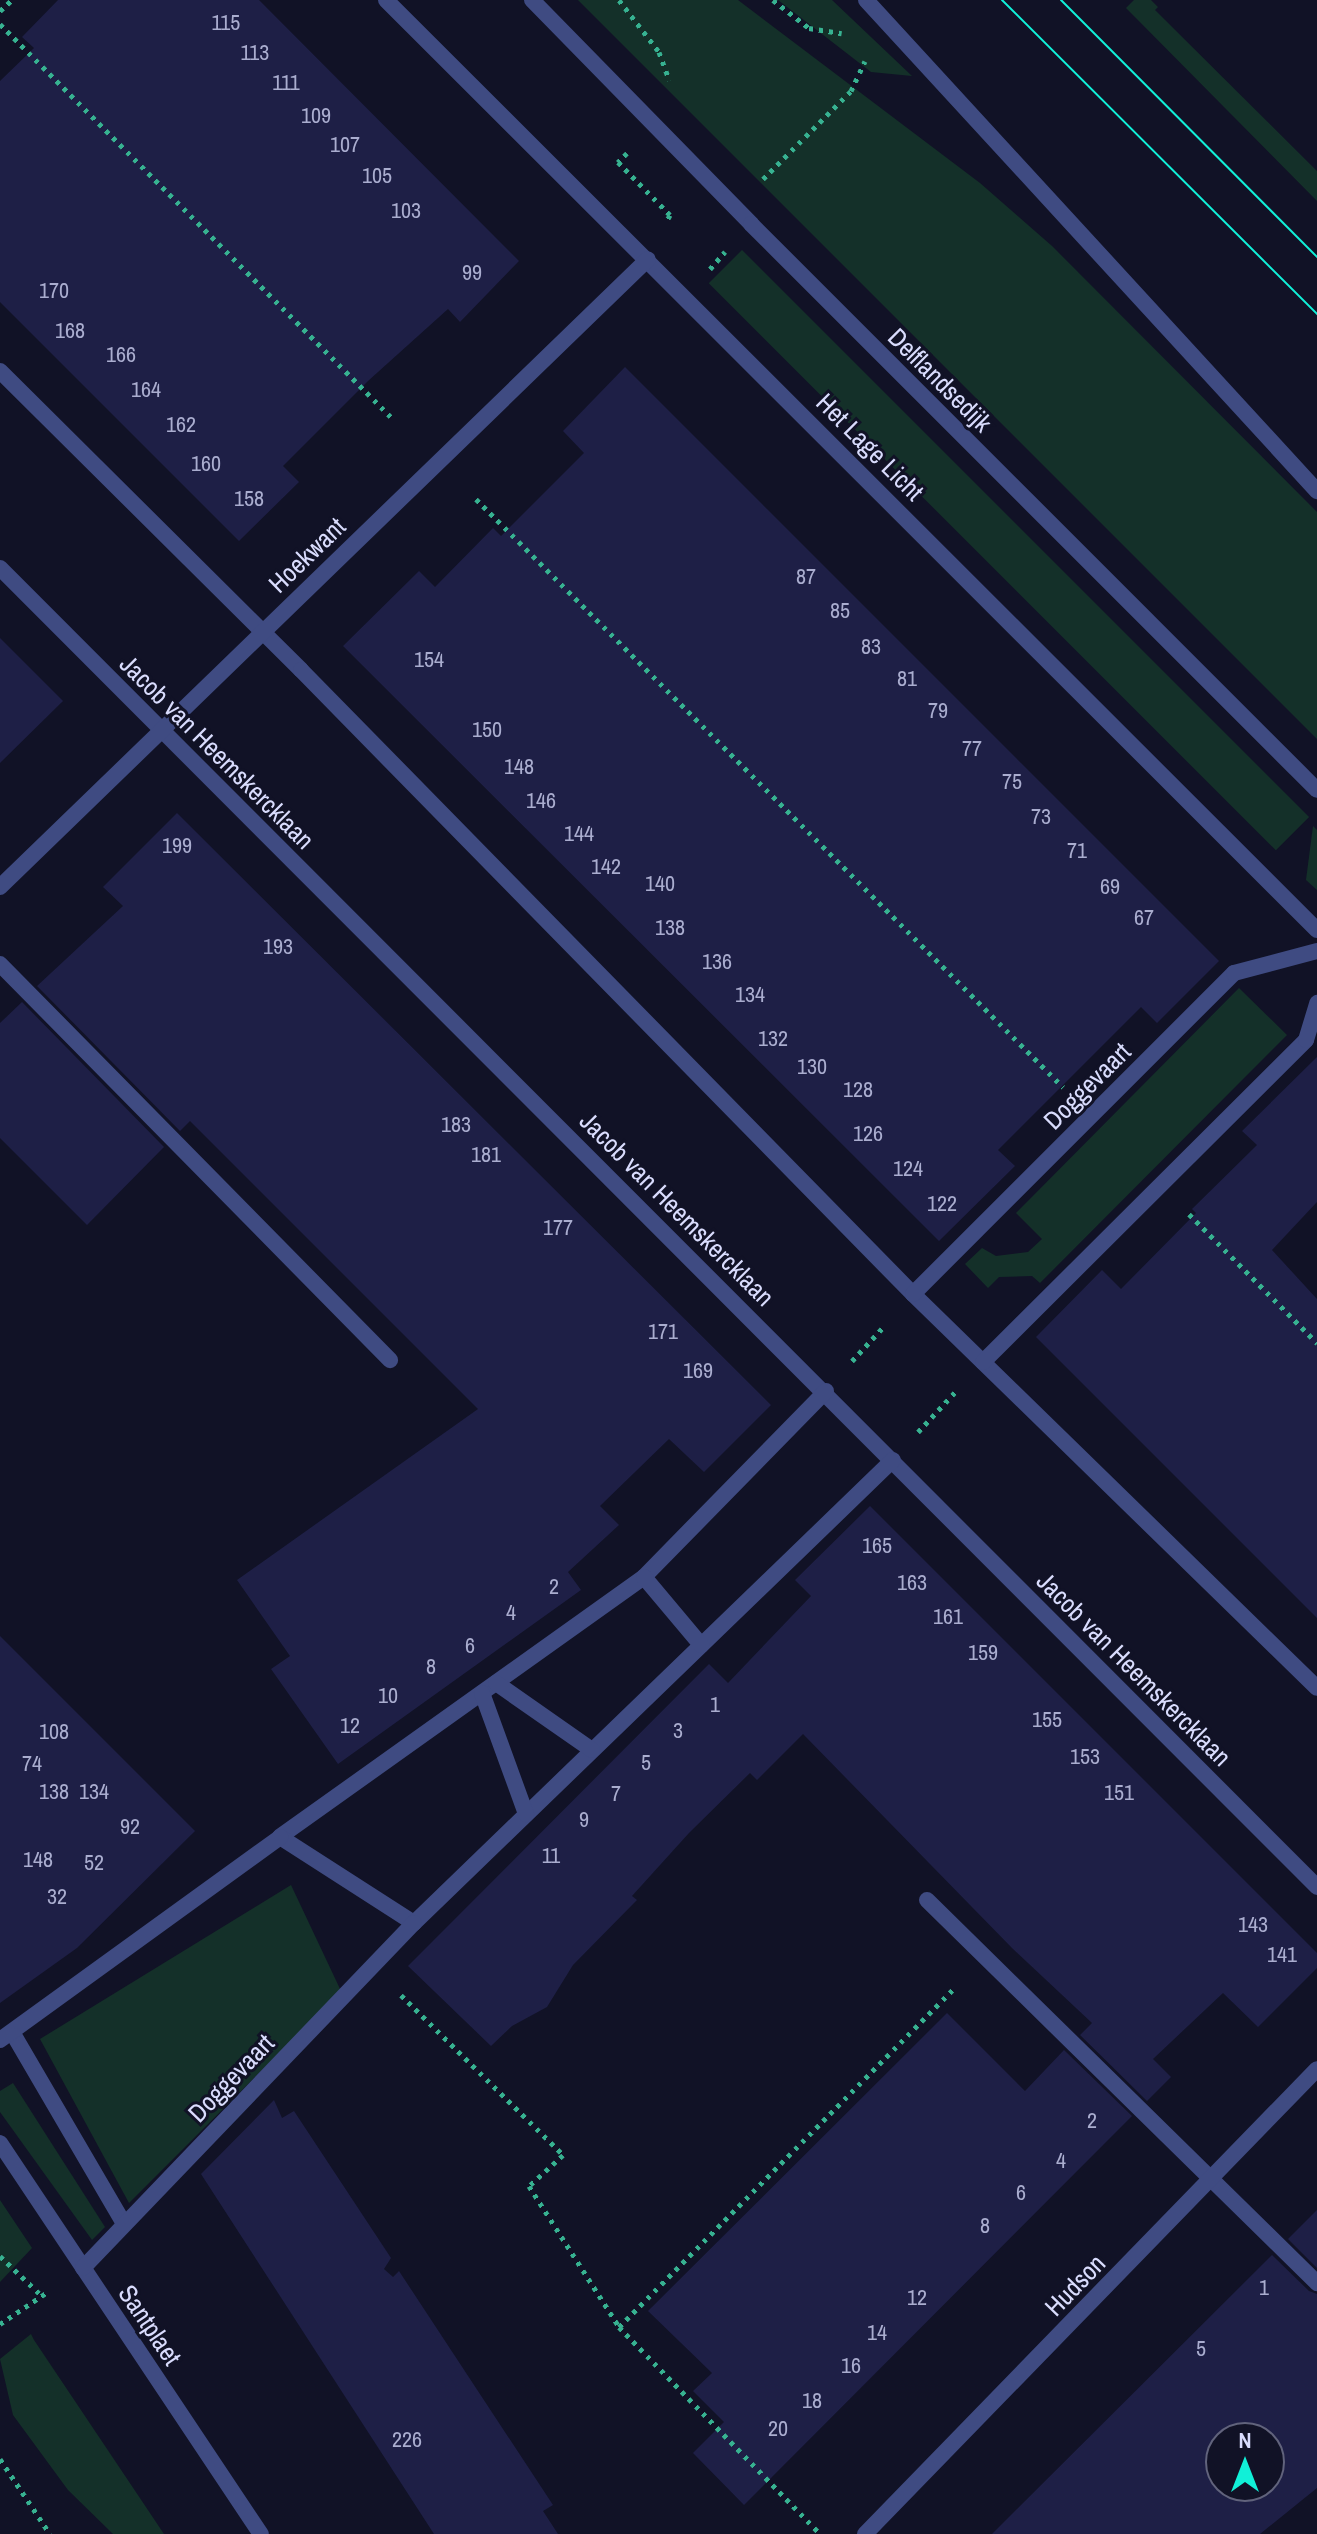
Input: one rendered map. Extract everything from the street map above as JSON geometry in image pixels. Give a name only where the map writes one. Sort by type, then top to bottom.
[{"type":"street","name":"Het Lage Licht","points":[[386,0],[1317,930]]},
{"type":"street","name":"Delflandsedijk","points":[[532,0],[1317,790]]},
{"type":"street","points":[[870,4],[1317,491]]},
{"type":"street","name":"Hoekwant","points":[[0,887],[648,259]]},
{"type":"street","points":[[0,371],[263,631],[913,1294],[1317,1688]]},
{"type":"street","name":"Jacob van Heemskercklaan","points":[[0,568],[826,1391],[1317,1887]]},
{"type":"street","name":"Doggevaart","points":[[913,1294],[1234,973],[1317,951]]},
{"type":"street","points":[[0,964],[390,1360]]},
{"type":"street","points":[[983,1362],[1306,1040],[1317,1003]]},
{"type":"street","points":[[124,2224],[6,2036],[644,1577],[826,1391]]},
{"type":"street","name":"Doggevaart","points":[[83,2268],[414,1923],[893,1460]]},
{"type":"street","points":[[644,1577],[701,1645]]},
{"type":"street","points":[[496,1683],[592,1750]]},
{"type":"street","points":[[482,1693],[526,1814]]},
{"type":"street","points":[[280,1837],[414,1923]]},
{"type":"street","points":[[927,1900],[1317,2283]]},
{"type":"street","name":"Hudson","points":[[865,2534],[1317,2069]]},
{"type":"street","name":"Santplaet","points":[[0,2143],[261,2534]]},
{"type":"path","points":[[0,11],[12,0]]},
{"type":"path","points":[[773,0],[809,28],[840,34],[870,4]]},
{"type":"path","points":[[0,24],[391,417]]},
{"type":"path","points":[[772,173],[851,91],[867,57]]},
{"type":"path","points":[[648,259],[670,215],[618,162],[654,125]]},
{"type":"path","points":[[476,499],[1092,1115]]},
{"type":"path","points":[[1160,1185],[1317,1343]]},
{"type":"path","points":[[826,1391],[913,1294]]},
{"type":"path","points":[[893,1460],[983,1362]]},
{"type":"path","points":[[619,2327],[985,1957]]},
{"type":"path","points":[[372,1966],[563,2155],[529,2186],[619,2327],[820,2534]]},
{"type":"path","points":[[0,2256],[42,2296]]},
{"type":"path","points":[[0,2324],[25,2307]]},
{"type":"path","points":[[0,2459],[50,2534]]},
{"type":"green space","points":[[578,0],[738,0],[980,183],[1052,246],[1317,512],[1317,739]]},
{"type":"green space","points":[[778,0],[832,0],[912,76],[871,72]]},
{"type":"green space","points":[[1134,0],[1151,0],[1158,7],[1155,10],[1317,171],[1317,201],[1126,8]]},
{"type":"green space","points":[[742,250],[1309,817],[1276,850],[709,283]]},
{"type":"green space","points":[[1313,826],[1317,830],[1317,890],[1306,880]]},
{"type":"green space","points":[[1239,988],[1287,1035],[1040,1283],[1032,1276],[999,1277],[988,1288],[965,1264],[982,1248],[996,1256],[1028,1252],[1042,1239],[1016,1213]]},
{"type":"green space","points":[[291,1885],[341,1991],[129,2203],[40,2039]]},
{"type":"green space","points":[[13,2083],[105,2227],[92,2240],[0,2112],[0,2091]]},
{"type":"green space","points":[[0,2200],[32,2248],[0,2282]]},
{"type":"green space","points":[[31,2334],[164,2534],[113,2534],[68,2490],[13,2415],[0,2359]]},
{"type":"building","points":[[58,0],[259,0],[519,261],[460,322],[448,309],[368,381],[283,466],[299,482],[239,541],[0,302],[0,81],[34,48],[22,37]]},
{"type":"building","points":[[625,367],[1219,961],[1157,1023],[1141,1007],[998,1150],[1015,1166],[939,1241],[343,646],[419,571],[435,587],[493,528],[501,536],[584,453],[563,431]]},
{"type":"building","points":[[0,638],[63,701],[0,763]]},
{"type":"building","points":[[177,813],[771,1405],[704,1472],[669,1439],[600,1506],[619,1525],[568,1572],[581,1590],[338,1764],[271,1669],[290,1656],[237,1580],[478,1409],[190,1121],[180,1131],[37,986],[123,906],[103,887]]},
{"type":"building","points":[[22,1002],[164,1147],[87,1225],[0,1138],[0,1023]]},
{"type":"building","points":[[1317,1057],[1317,1202],[1272,1250],[1317,1299],[1317,1618],[1036,1337],[1102,1270],[1121,1289],[1196,1213],[1192,1209],[1257,1145],[1242,1131]]},
{"type":"building","points":[[870,1506],[1317,1953],[1317,1968],[1258,2027],[1223,1993],[1153,2059],[1171,2077],[1147,2101],[1080,2035],[1092,2023],[1012,1948],[803,1734],[757,1780],[750,1773],[689,1833],[632,1896],[637,1900],[573,1965],[547,2007],[512,2026],[491,2046],[408,1966],[709,1664],[728,1683],[811,1596],[795,1580]]},
{"type":"building","points":[[0,1636],[195,1831],[77,1948],[0,2003]]},
{"type":"building","points":[[947,2013],[1025,2091],[1064,2050],[1132,2116],[744,2505],[693,2453],[724,2422],[693,2391],[712,2373],[648,2311]]},
{"type":"building","points":[[274,2100],[282,2118],[294,2111],[391,2258],[384,2269],[393,2277],[399,2271],[553,2505],[543,2511],[558,2534],[434,2534],[201,2174]]},
{"type":"building","points":[[1317,2210],[1317,2268],[1288,2239]]},
{"type":"building","points":[[1272,2255],[1309,2291],[1317,2294],[1317,2488],[1260,2534],[992,2534]]},
{"type":"tram line","points":[[1002,0],[1317,314]]},
{"type":"tram line","points":[[1061,0],[1317,257]]}]
